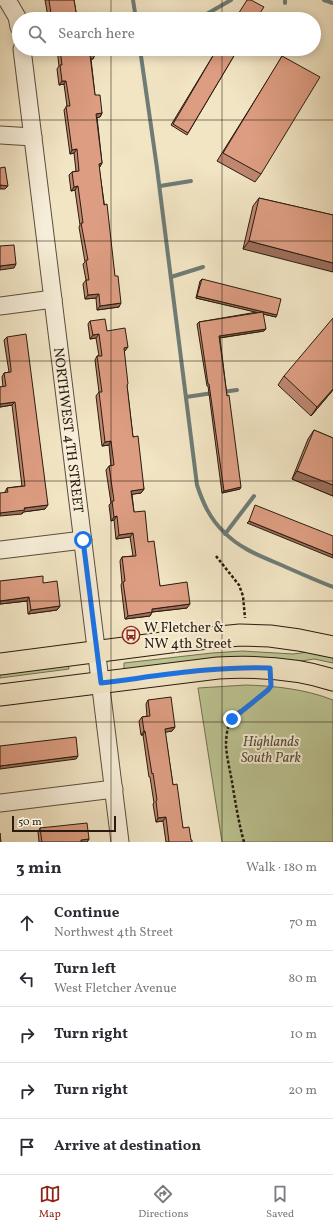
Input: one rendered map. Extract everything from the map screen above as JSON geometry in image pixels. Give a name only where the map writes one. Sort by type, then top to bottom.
[{"type":"main road","points":[[0,664],[186,640],[240,635],[270,636],[333,647]]},
{"type":"main road","points":[[0,695],[218,668],[270,668],[306,673],[333,680]]},
{"type":"street","points":[[7,0],[14,12]]},
{"type":"street","name":"NORTHWEST 4TH STREET","points":[[23,56],[120,842]]},
{"type":"street","points":[[0,136],[33,137]]},
{"type":"street","points":[[0,306],[53,299]]},
{"type":"street","points":[[0,550],[83,540]]},
{"type":"street","points":[[0,803],[114,789]]},
{"type":"path","points":[[216,556],[239,585],[243,596],[246,622]]},
{"type":"path","points":[[244,842],[226,746],[226,736],[232,719],[271,686],[270,668]]},
{"type":"green space","points":[[242,651],[293,654],[308,652],[333,656],[333,663],[314,659],[295,662],[124,670],[124,663]]},
{"type":"green space","points":[[68,662],[69,669],[0,678],[0,671]]},
{"type":"green space","name":"Highlands South Park","points":[[246,685],[290,689],[312,693],[333,700],[333,842],[222,842],[198,688]]},
{"type":"building","points":[[49,0],[74,0],[76,12],[51,12]]},
{"type":"building","points":[[247,0],[251,0],[264,7],[261,12],[239,12]]},
{"type":"building","points":[[61,56],[90,56],[95,95],[100,95],[102,113],[96,114],[102,163],[99,164],[104,205],[107,204],[115,276],[118,276],[121,303],[100,306],[99,294],[88,295],[86,280],[89,280],[86,260],[88,260],[81,223],[83,223],[78,186],[74,187],[72,172],[79,171],[77,149],[72,150],[66,106],[70,106],[66,81],[62,81],[60,65],[62,65]]},
{"type":"building","points":[[213,56],[234,56],[188,133],[173,124]]},
{"type":"building","points":[[282,56],[320,77],[261,174],[223,153]]},
{"type":"building","points":[[5,167],[8,186],[0,185],[0,168]]},
{"type":"building","points":[[259,198],[333,215],[333,263],[249,241]]},
{"type":"building","points":[[14,245],[16,264],[0,266],[0,246]]},
{"type":"building","points":[[202,279],[281,299],[277,315],[197,296]]},
{"type":"building","points":[[263,312],[266,329],[219,336],[227,396],[229,395],[241,487],[224,491],[199,322]]},
{"type":"building","points":[[333,318],[333,389],[317,407],[284,376]]},
{"type":"building","points":[[105,319],[107,331],[125,328],[128,347],[124,348],[127,385],[133,437],[138,436],[144,489],[131,491],[134,512],[145,511],[148,542],[154,541],[160,586],[187,582],[190,604],[152,609],[152,612],[128,616],[123,582],[125,581],[122,557],[136,556],[133,533],[119,535],[117,516],[114,517],[112,501],[114,501],[109,466],[114,465],[111,441],[105,442],[99,392],[102,392],[97,356],[102,356],[99,334],[93,335],[90,321]]},
{"type":"building","points":[[26,334],[48,505],[0,513],[0,493],[8,492],[7,488],[25,486],[15,402],[0,404],[0,387],[6,386],[4,373],[11,372],[7,337]]},
{"type":"building","points":[[314,430],[333,438],[333,485],[297,471]]},
{"type":"building","points":[[255,505],[333,536],[333,555],[249,521]]},
{"type":"building","points":[[43,576],[43,583],[57,581],[60,606],[31,610],[29,597],[0,601],[0,581]]},
{"type":"building","points":[[171,697],[175,727],[165,729],[173,785],[177,784],[183,828],[189,827],[192,842],[169,842],[166,817],[158,818],[153,773],[152,774],[144,731],[142,717],[150,716],[148,700]]},
{"type":"building","points":[[76,737],[78,756],[0,766],[0,746]]},
{"type":"building","points":[[87,823],[89,839],[81,840],[81,842],[42,842],[40,828]]},
{"type":"waterway","points":[[133,0],[135,12]]},
{"type":"waterway","points":[[210,12],[231,0]]},
{"type":"waterway","points":[[324,0],[333,3]]},
{"type":"waterway","points":[[141,56],[199,492],[204,504],[215,522],[236,543],[257,555],[333,587]]},
{"type":"waterway","points":[[160,186],[191,181]]},
{"type":"waterway","points":[[171,277],[203,267]]},
{"type":"waterway","points":[[222,392],[237,390]]},
{"type":"waterway","points":[[186,397],[213,393]]},
{"type":"waterway","points":[[225,534],[254,496]]},
{"type":"place","name":"W Fletcher & NW 4th Street","points":[[131,635]]},
{"type":"route","points":[[83,540],[101,683],[218,668],[270,668],[271,686],[262,696],[232,719]]}]
